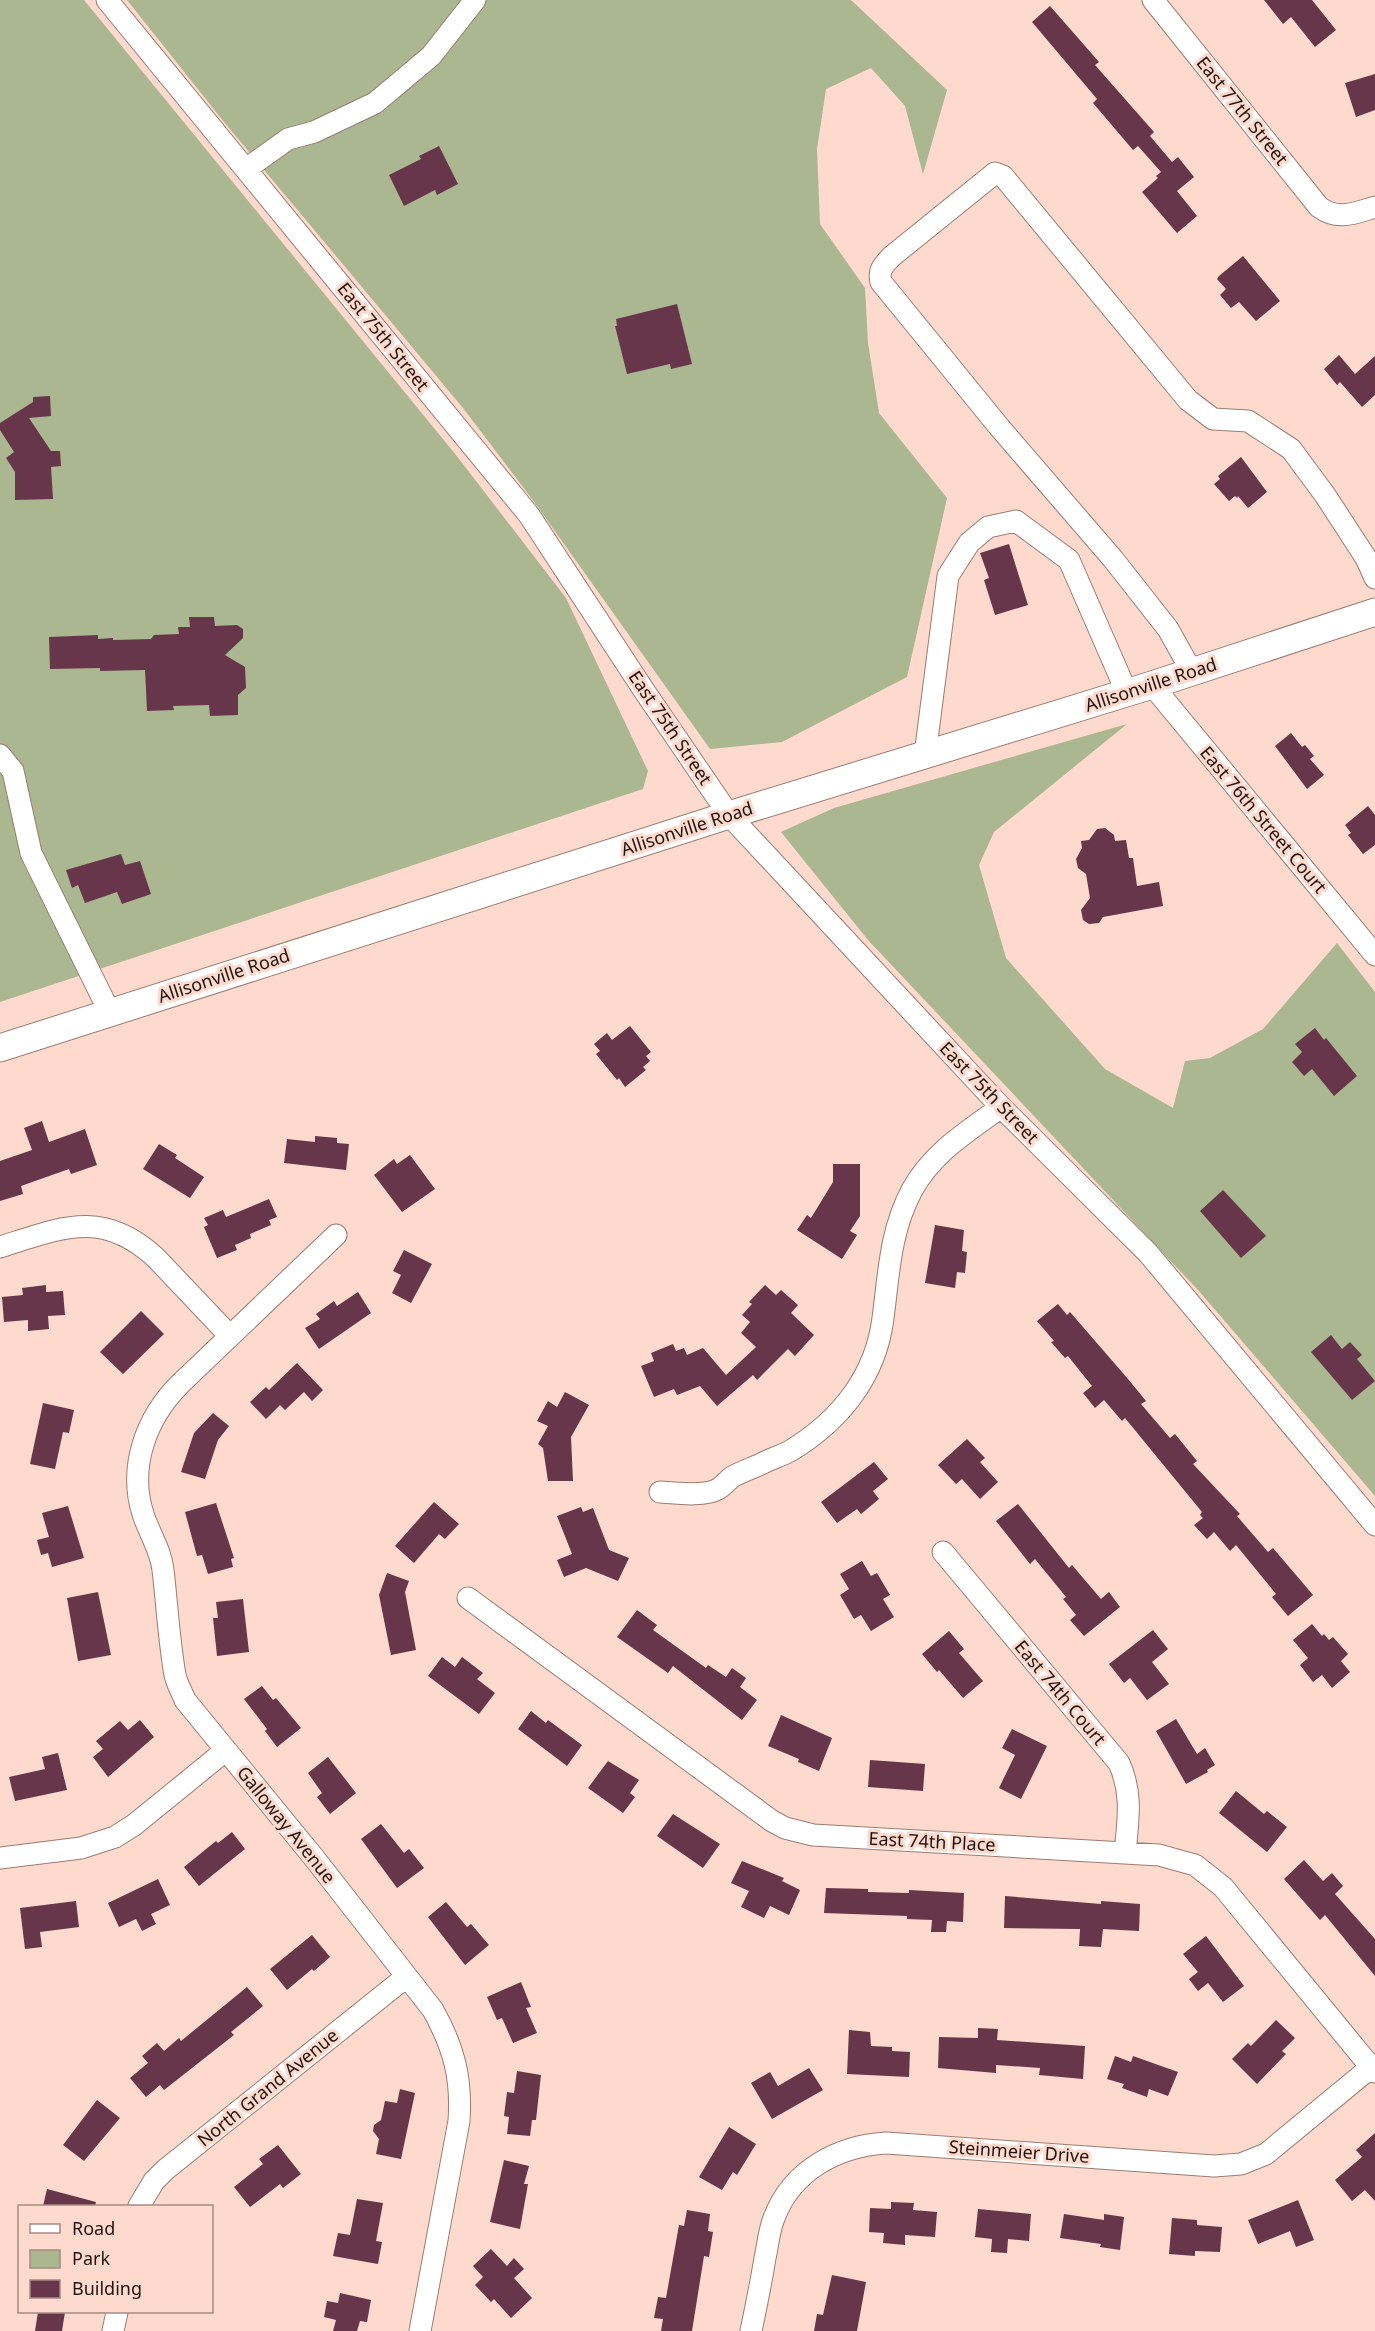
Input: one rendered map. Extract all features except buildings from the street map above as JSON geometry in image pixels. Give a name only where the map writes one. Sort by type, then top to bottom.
[{"type":"main road","name":"Allisonville Road","points":[[0,1048],[729,815],[1139,689],[1375,612]]},
{"type":"street","name":"East 75th Street","points":[[107,0],[530,515],[643,689],[729,815],[1001,1107],[1148,1252],[1375,1525]]},
{"type":"street","points":[[246,169],[288,139],[314,132],[375,103],[431,56],[475,0]]},
{"type":"street","name":"East 77th Street","points":[[1153,0],[1319,207],[1346,216],[1375,207]]},
{"type":"street","points":[[1192,672],[1168,629],[1113,559],[1000,428],[881,282],[879,275],[881,268],[891,258],[995,173],[1003,176],[1188,400],[1213,419],[1248,421],[1291,449],[1343,522],[1366,558],[1375,578]]},
{"type":"street","name":"East 76th Street Court","points":[[925,755],[948,576],[969,543],[988,527],[1016,521],[1069,560],[1139,689],[1375,956]]},
{"type":"street","points":[[0,755],[13,771],[31,853],[110,1013]]},
{"type":"street","points":[[660,1492],[690,1494],[716,1490],[734,1476],[788,1452],[837,1414],[856,1392],[867,1374],[879,1340],[894,1236],[903,1209],[916,1184],[947,1146],[1001,1107]]},
{"type":"street","points":[[0,1247],[68,1227],[103,1228],[120,1233],[143,1246],[156,1258],[230,1336]]},
{"type":"street","name":"Galloway Avenue","points":[[336,1235],[163,1403],[146,1434],[141,1451],[138,1477],[142,1511],[157,1546],[164,1570],[175,1674],[185,1700],[315,1859],[433,2010],[446,2034],[455,2059],[460,2085],[460,2112],[420,2331]]},
{"type":"street","name":"East 74th Court","points":[[943,1552],[1119,1763],[1130,1799],[1125,1853]]},
{"type":"street","name":"East 74th Place","points":[[468,1598],[772,1821],[785,1828],[813,1835],[1160,1855],[1195,1865],[1223,1887],[1374,2068]]},
{"type":"street","points":[[0,1858],[81,1848],[115,1837],[134,1825],[225,1751]]},
{"type":"street","name":"North Grand Avenue","points":[[140,2205],[154,2181],[165,2170],[406,1977]]},
{"type":"street","name":"Steinmeier Drive","points":[[751,2331],[775,2216],[783,2200],[800,2179],[820,2162],[835,2154],[852,2147],[886,2143],[1234,2166],[1254,2160],[1277,2146],[1374,2068]]},
{"type":"street","points":[[113,2331],[117,2313]]},
{"type":"green space","points":[[0,0],[84,0],[456,455],[566,598],[648,771],[643,789],[0,1002]]},
{"type":"green space","points":[[127,0],[851,0],[947,90],[923,174],[905,106],[871,68],[826,89],[817,149],[820,224],[865,288],[868,343],[879,413],[947,498],[907,677],[782,742],[710,749],[532,499],[463,408],[224,122]]},
{"type":"green space","points":[[1127,724],[994,832],[979,865],[1006,958],[1105,1069],[1173,1108],[1185,1061],[1210,1058],[1263,1029],[1337,943],[1375,992],[1375,1496],[1198,1290],[868,940],[781,832],[834,808]]}]
